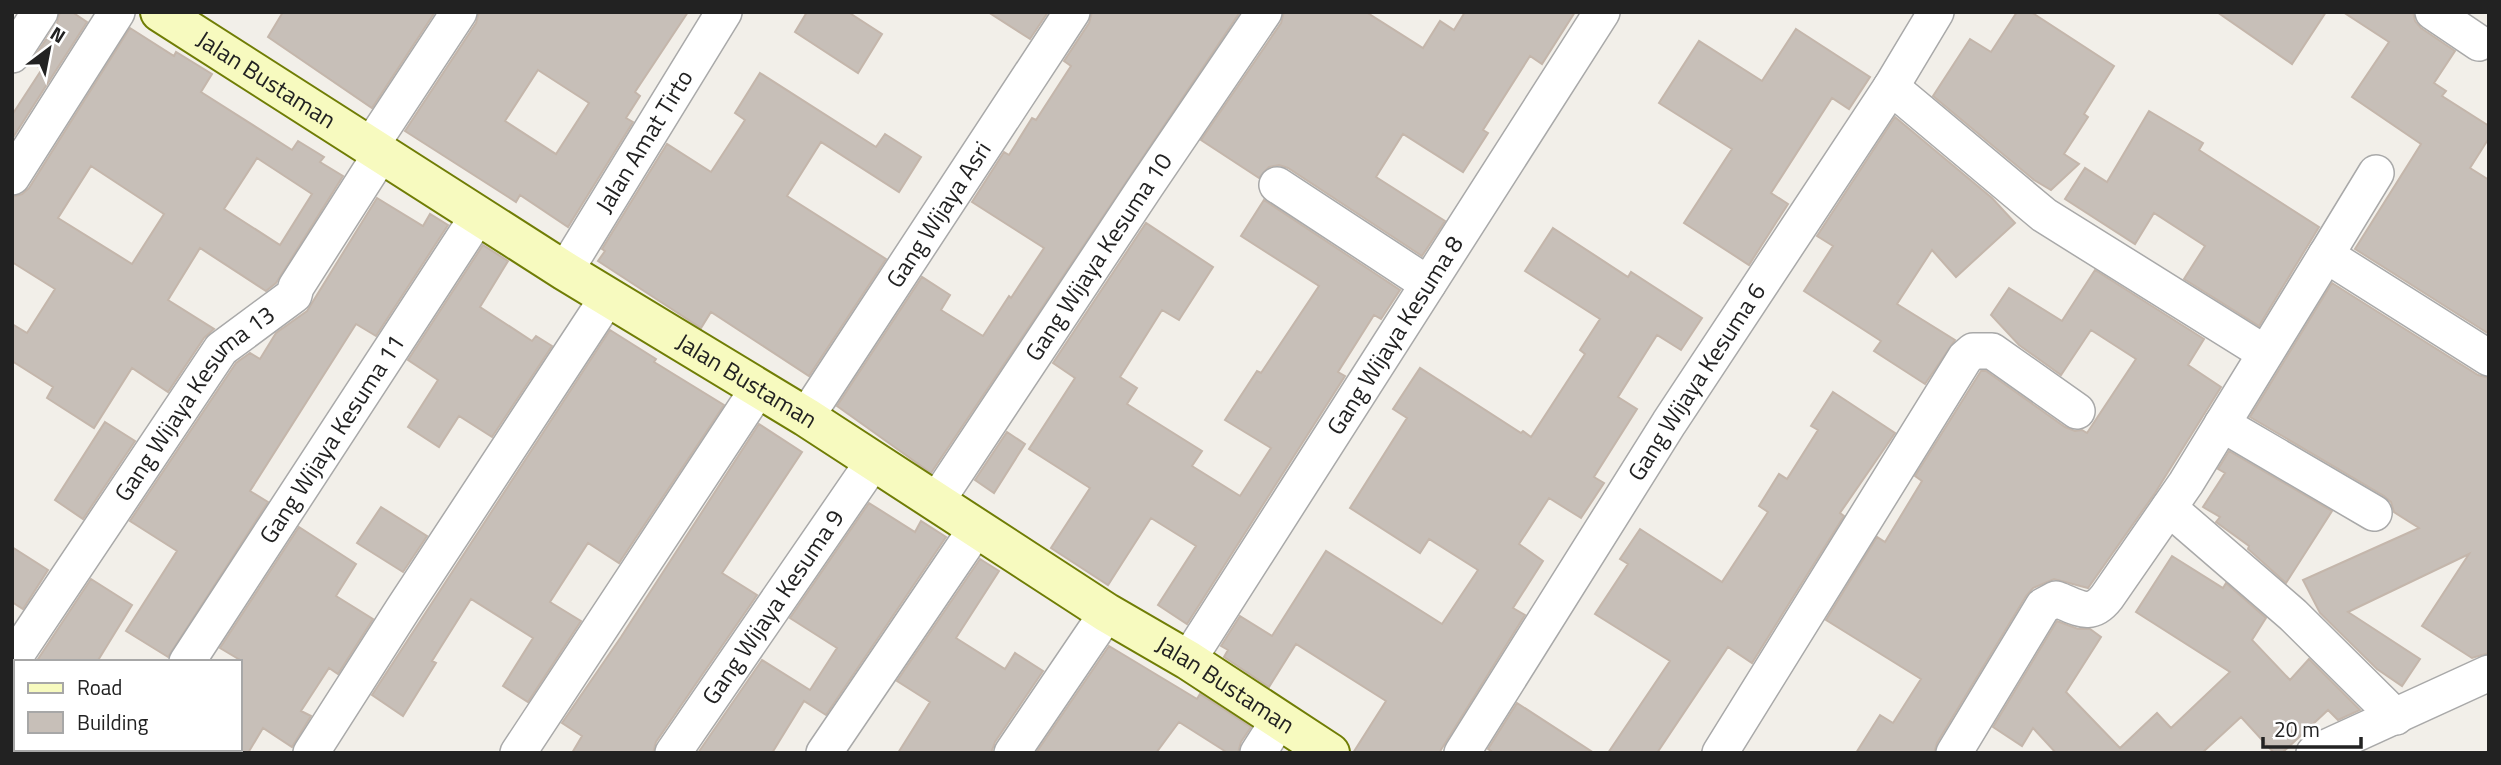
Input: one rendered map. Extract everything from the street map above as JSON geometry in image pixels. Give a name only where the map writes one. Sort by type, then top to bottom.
[{"type":"main road","name":"Jalan Bustaman","points":[[160,12],[565,271],[806,417],[1107,613],[1188,660],[1330,753]]},
{"type":"street","points":[[12,55],[40,12]]},
{"type":"street","points":[[12,177],[117,12]]},
{"type":"street","name":"Gang Wijaya Kesuma 13","points":[[12,661],[221,349],[294,295],[296,287],[375,150],[459,12]]},
{"type":"street","name":"Jalan Amat Tirto","points":[[565,271],[724,12]]},
{"type":"street","name":"Gang Wijaya Asri","points":[[806,417],[1072,12]]},
{"type":"street","name":"Gang Wijaya Kesuma 10","points":[[936,502],[1264,12]]},
{"type":"street","name":"Gang Wijaya Kesuma 8","points":[[1188,660],[1602,12]]},
{"type":"street","name":"Gang Wijaya Kesuma 6","points":[[1462,753],[1669,423],[1891,88],[1936,12]]},
{"type":"street","points":[[2432,12],[2479,43]]},
{"type":"street","points":[[1891,88],[2044,215],[2265,353]]},
{"type":"street","points":[[1954,753],[2043,606],[2056,599],[2086,611],[2101,605],[2169,508],[2376,173]]},
{"type":"street","points":[[1277,185],[1428,284]]},
{"type":"street","name":"Gang Wijaya Kesuma 11","points":[[188,660],[478,216]]},
{"type":"street","points":[[2326,256],[2489,358]]},
{"type":"street","points":[[311,753],[402,609],[608,297]]},
{"type":"street","points":[[1720,753],[1965,358],[1973,351],[1992,351],[2077,411]]},
{"type":"street","points":[[518,753],[758,389]]},
{"type":"street","points":[[2222,424],[2374,513]]},
{"type":"street","name":"Gang Wijaya Kesuma 9","points":[[673,753],[873,462]]},
{"type":"street","points":[[2169,508],[2293,615],[2396,717]]},
{"type":"street","points":[[824,753],[976,528]]},
{"type":"street","points":[[1012,753],[1107,613]]},
{"type":"street","points":[[2314,753],[2489,673]]},
{"type":"street","points":[[1258,753],[1279,720]]},
{"type":"building","points":[[60,12],[72,12],[87,22],[12,139],[12,115],[42,69],[31,62],[57,23]]},
{"type":"building","points":[[283,12],[435,12],[372,108],[268,37]]},
{"type":"building","points":[[479,12],[688,12],[635,92],[640,96],[626,118],[633,122],[568,227],[520,195],[516,202],[405,131],[476,23]],"holes":[[[538,70],[589,103],[556,154],[505,121]]]},
{"type":"building","points":[[807,12],[848,12],[882,34],[858,73],[795,32]]},
{"type":"building","points":[[988,12],[1048,12],[1030,39]]},
{"type":"building","points":[[1092,12],[1240,12],[931,473],[837,406],[922,277],[950,295],[941,310],[983,336],[1044,248],[972,202],[1004,152],[1009,155],[1032,118],[1036,120],[1071,66],[1064,61],[1089,23]]},
{"type":"building","points":[[1284,12],[1366,12],[1423,48],[1440,21],[1454,30],[1465,12],[1575,12],[1542,64],[1530,56],[1483,130],[1488,133],[1463,172],[1403,134],[1376,177],[1445,221],[1422,256],[1288,168],[1279,165],[1269,167],[1259,178],[1201,140],[1281,23]]},
{"type":"building","points":[[2017,12],[2031,12],[2114,66],[2084,114],[2088,117],[2064,154],[2079,164],[2051,190],[2034,180],[1933,96],[1970,39],[1991,52]]},
{"type":"building","points":[[2217,12],[2326,12],[2292,64]]},
{"type":"building","points":[[2343,12],[2413,12],[2415,21],[2421,28],[2455,51],[2434,83],[2446,91],[2442,96],[2489,126],[2489,138],[2470,168],[2489,180],[2489,334],[2355,249],[2421,144],[2352,97],[2389,42]]},
{"type":"building","points":[[130,28],[174,56],[176,52],[212,74],[201,92],[292,150],[298,141],[324,157],[320,162],[343,176],[276,283],[266,291],[200,248],[168,300],[214,329],[204,338],[168,392],[132,368],[94,428],[47,398],[53,387],[12,361],[12,324],[27,333],[55,289],[12,262],[12,197],[29,188]],"holes":[[[257,158],[312,194],[280,245],[224,209]],[[91,166],[164,214],[132,264],[58,218]]]},
{"type":"building","points":[[1796,29],[1870,77],[1849,109],[1832,98],[1771,193],[1788,204],[1749,265],[1684,223],[1732,149],[1659,103],[1699,41],[1762,81]]},
{"type":"building","points":[[760,73],[876,147],[885,134],[921,157],[899,192],[821,142],[787,196],[886,259],[809,376],[711,312],[701,328],[598,261],[605,251],[602,249],[667,144],[711,172],[745,120],[735,113]]},
{"type":"building","points":[[2149,111],[2203,143],[2199,150],[2319,227],[2259,326],[2184,279],[2205,246],[2154,213],[2135,244],[2065,199],[2085,168],[2107,182]]},
{"type":"building","points":[[1895,117],[1992,198],[2015,223],[1956,277],[1932,250],[1897,304],[1955,340],[1925,384],[1874,351],[1881,341],[1804,291],[1833,246],[1817,236]]},
{"type":"building","points":[[377,198],[423,226],[430,214],[448,225],[376,336],[356,324],[250,491],[268,502],[168,657],[126,631],[177,551],[130,521],[236,363],[250,353],[260,359],[276,333],[307,311]]},
{"type":"building","points":[[1264,200],[1400,290],[1381,319],[1374,315],[1338,372],[1345,376],[1187,624],[1158,605],[1196,546],[1151,518],[1108,585],[1051,548],[1090,488],[1029,449],[1075,378],[1053,363],[1146,223],[1213,267],[1179,320],[1162,310],[1120,377],[1137,388],[1127,404],[1202,451],[1192,466],[1240,496],[1271,448],[1225,420],[1257,371],[1261,373],[1319,286],[1241,236]]},
{"type":"building","points":[[1553,228],[1628,277],[1631,272],[1702,318],[1681,350],[1657,335],[1618,397],[1637,409],[1594,477],[1604,483],[1581,518],[1549,498],[1519,544],[1543,561],[1513,608],[1525,615],[1439,753],[1353,753],[1386,701],[1296,644],[1269,687],[1224,657],[1228,650],[1221,646],[1240,616],[1272,636],[1326,551],[1442,624],[1478,570],[1429,539],[1420,553],[1350,508],[1407,418],[1393,409],[1420,368],[1531,437],[1585,354],[1580,350],[1600,319],[1525,271]]},
{"type":"building","points":[[483,245],[508,261],[480,307],[532,341],[536,336],[552,346],[492,437],[459,416],[439,447],[408,427],[438,380],[408,360]]},
{"type":"building","points":[[2095,270],[2204,339],[2188,365],[2221,387],[2155,493],[2088,588],[2054,579],[2033,588],[2026,596],[1937,743],[1934,753],[1856,753],[1880,715],[1893,723],[1921,679],[1826,620],[1877,537],[1885,542],[1922,481],[1915,476],[1981,371],[1986,371],[2065,427],[2087,433],[2136,359],[2091,330],[2061,375],[2019,345],[1991,315],[2009,288],[2062,321]]},
{"type":"building","points":[[2332,283],[2478,375],[2489,378],[2489,653],[2472,658],[2422,626],[2469,554],[2348,612],[2420,659],[2402,686],[2377,669],[2320,613],[2303,580],[2419,528],[2394,512],[2391,502],[2384,496],[2250,417]]},
{"type":"building","points":[[610,330],[656,359],[654,362],[724,405],[619,563],[588,543],[550,602],[581,621],[528,702],[503,686],[533,638],[471,599],[432,661],[436,663],[403,716],[372,695]]},
{"type":"building","points":[[1833,392],[1895,433],[1840,513],[1844,516],[1752,663],[1728,647],[1657,753],[1608,753],[1670,661],[1595,614],[1628,564],[1620,559],[1640,529],[1722,582],[1768,512],[1759,506],[1779,474],[1787,479],[1818,430],[1811,426]]},
{"type":"building","points":[[105,422],[135,441],[83,519],[55,500]]},
{"type":"building","points":[[759,424],[802,452],[722,573],[757,595],[656,742],[653,753],[572,753],[582,736],[562,723]]},
{"type":"building","points":[[1007,432],[1025,444],[994,493],[975,480]]},
{"type":"building","points":[[2229,451],[2332,511],[2286,583],[2248,549],[2249,546],[2216,522],[2220,517],[2203,507],[2225,473],[2218,469]]},
{"type":"building","points":[[869,503],[915,532],[921,521],[946,537],[826,715],[804,701],[772,753],[698,753],[762,660],[810,690],[837,648],[790,618]]},
{"type":"building","points":[[381,507],[427,536],[403,572],[357,543]]},
{"type":"building","points":[[299,527],[356,564],[336,596],[373,619],[338,674],[329,668],[301,711],[311,716],[292,747],[263,728],[248,753],[240,753],[242,660],[220,648]]},
{"type":"building","points":[[12,547],[48,570],[23,609],[12,602]]},
{"type":"building","points":[[2172,556],[2223,588],[2226,583],[2266,618],[2252,640],[2290,680],[2309,659],[2360,710],[2338,720],[2328,710],[2282,753],[2274,753],[2241,717],[2202,753],[2056,753],[2033,728],[2022,746],[1993,727],[2057,621],[2078,629],[2090,629],[2101,637],[2066,692],[2120,748],[2157,713],[2171,728],[2230,672],[2136,612]]},
{"type":"building","points":[[980,559],[999,571],[956,638],[1005,669],[1015,653],[1043,671],[995,742],[991,753],[898,753],[930,702],[897,681]]},
{"type":"building","points":[[91,579],[132,605],[98,660],[37,660]]},
{"type":"building","points":[[1109,646],[1197,699],[1200,694],[1251,727],[1241,742],[1238,753],[1228,753],[1179,722],[1156,753],[1036,753]]},
{"type":"building","points":[[1517,703],[1594,753],[1494,753],[1488,749]]}]
